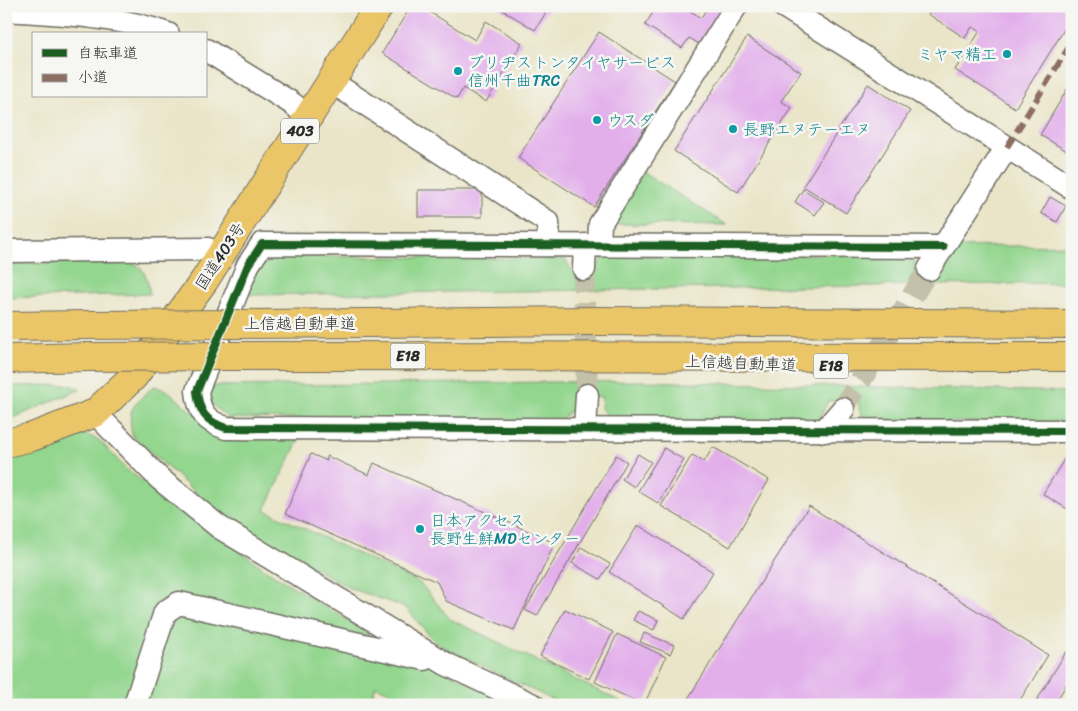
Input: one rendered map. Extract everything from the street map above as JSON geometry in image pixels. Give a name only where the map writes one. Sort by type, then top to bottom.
[{"type":"highway","name":"国道403号","points":[[6,443],[32,437],[95,413],[134,376],[208,275],[310,117],[378,6]]},
{"type":"highway","name":"上信越自動車道","points":[[594,321],[1072,309]]},
{"type":"highway","name":"上信越自動車道","points":[[6,326],[594,321],[1072,324]]},
{"type":"highway","name":"上信越自動車道","points":[[6,359],[226,356],[1072,357]]},
{"type":"highway","name":"上信越自動車道","points":[[590,356],[760,365],[1072,369]]},
{"type":"street","points":[[584,269],[600,224],[736,6]]},
{"type":"street","points":[[783,6],[1072,188]]},
{"type":"street","points":[[6,10],[102,18],[130,22],[162,32]]},
{"type":"street","points":[[208,51],[290,102],[310,117]]},
{"type":"street","points":[[330,83],[344,90],[548,222],[549,245]]},
{"type":"street","points":[[928,269],[1007,148]]},
{"type":"street","points":[[943,247],[262,244],[248,265],[197,391],[198,404],[212,424],[226,428],[1072,431]]},
{"type":"street","points":[[6,251],[208,249]]},
{"type":"street","points":[[585,429],[587,395]]},
{"type":"street","points":[[824,431],[843,409]]},
{"type":"street","points":[[95,413],[160,479],[219,527],[446,664],[533,705]]},
{"type":"street","points":[[135,705],[165,612],[179,603],[446,664]]},
{"type":"green space","points":[[643,172],[727,225],[609,224]]},
{"type":"green space","points":[[1072,245],[1072,283],[248,295],[253,278],[259,268],[285,256],[565,259],[572,271],[594,272],[604,256],[902,254],[915,260],[914,273],[939,274],[955,247]]},
{"type":"green space","points":[[126,261],[138,266],[144,272],[150,294],[6,298],[6,264]]},
{"type":"green space","points":[[643,381],[1072,392],[1072,422],[865,422],[859,408],[859,402],[828,401],[816,426],[613,421],[601,409],[602,397],[574,396],[571,410],[558,422],[228,418],[211,404],[208,386]]},
{"type":"green space","points":[[68,385],[81,389],[6,421],[6,386]]},
{"type":"green space","points":[[154,386],[168,391],[192,412],[300,437],[265,510],[420,583],[450,619],[628,705],[563,705],[434,641],[406,608],[350,588],[251,533],[206,502],[132,435],[131,412],[137,402]]},
{"type":"green space","points":[[84,434],[99,440],[127,470],[266,570],[365,631],[371,637],[183,596],[158,601],[125,705],[6,705],[6,458],[42,449],[67,435]]},
{"type":"green space","points":[[181,613],[436,666],[513,705],[417,705],[376,686],[369,705],[145,705],[172,617]]},
{"type":"building","name":"ブリヂストンタイヤサービス 信州千曲TRC","points":[[411,6],[420,6],[475,40],[486,21],[522,43],[486,102],[463,88],[457,99],[382,53]]},
{"type":"building","points":[[496,6],[550,6],[535,30]]},
{"type":"building","points":[[657,6],[683,6],[701,18],[708,6],[717,6],[723,10],[701,45],[689,38],[682,48],[645,25]]},
{"type":"building","name":"ミヤマ精工","points":[[933,6],[1061,6],[1072,13],[1072,17],[1015,108],[955,70],[980,31],[972,27],[965,38],[928,14]]},
{"type":"building","name":"ウスダ","points":[[599,32],[675,81],[594,207],[518,158]]},
{"type":"building","name":"長野エヌテーエヌ","points":[[747,37],[801,72],[781,101],[792,108],[738,192],[674,151]]},
{"type":"building","points":[[1072,81],[1072,154],[1040,135]]},
{"type":"building","points":[[868,84],[910,111],[846,213],[803,186]]},
{"type":"building","points":[[803,189],[824,202],[815,215],[795,202]]},
{"type":"building","points":[[418,190],[482,190],[482,217],[418,217]]},
{"type":"building","points":[[1050,197],[1066,206],[1057,222],[1041,213]]},
{"type":"building","points":[[713,447],[769,480],[730,547],[661,506],[692,455],[704,462]]},
{"type":"building","points":[[664,448],[684,460],[658,503],[638,491]]},
{"type":"building","points":[[1069,451],[1072,453],[1072,506],[1069,510],[1043,494]]},
{"type":"building","name":"日本アクセス 長野生鮮MDセンター","points":[[311,454],[327,461],[327,456],[369,475],[374,463],[555,543],[514,630],[446,601],[437,582],[285,514]]},
{"type":"building","points":[[638,454],[651,462],[634,487],[622,479]]},
{"type":"building","points":[[616,455],[627,462],[537,616],[525,610]]},
{"type":"building","points":[[809,506],[1048,655],[1017,705],[684,705]]},
{"type":"building","points":[[638,525],[713,572],[684,619],[609,572]]},
{"type":"building","points":[[581,547],[610,564],[600,579],[572,563]]},
{"type":"building","points":[[565,609],[613,632],[589,679],[540,656]]},
{"type":"building","points":[[638,611],[658,620],[654,630],[633,620]]},
{"type":"building","points":[[644,633],[674,645],[670,654],[640,642]]},
{"type":"building","points":[[617,634],[666,657],[644,705],[595,682]]},
{"type":"building","points":[[1066,652],[1072,655],[1072,675],[1054,705],[1034,705]]},
{"type":"tunnel","points":[[584,269],[587,395]]},
{"type":"tunnel","points":[[843,409],[929,269]]},
{"type":"marked path","points":[[1007,147],[1072,42]]},
{"type":"cycle path","points":[[943,247],[262,244],[248,265],[197,391],[199,405],[208,419],[226,428],[1072,431]]},
{"type":"place","name":"ミヤマ精工","points":[[1007,54]]},
{"type":"place","name":"ブリヂストンタイヤサービス 信州千曲TRC","points":[[458,71]]},
{"type":"place","name":"ウスダ","points":[[597,120]]},
{"type":"place","name":"長野エヌテーエヌ","points":[[733,129]]},
{"type":"place","name":"日本アクセス 長野生鮮MDセンター","points":[[420,529]]}]
